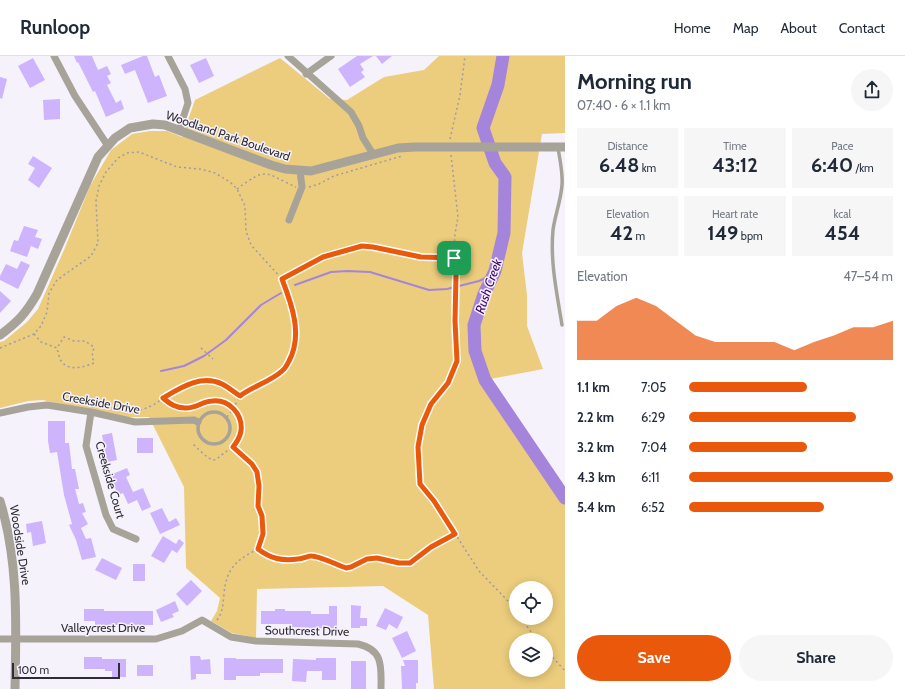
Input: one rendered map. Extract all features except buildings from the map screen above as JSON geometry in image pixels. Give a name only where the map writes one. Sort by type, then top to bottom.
[{"type":"street","points":[[54,56],[75,96],[108,146]]},
{"type":"street","points":[[168,56],[185,89],[188,103],[179,130]]},
{"type":"street","points":[[288,56],[306,74],[351,112],[359,126],[363,138],[373,154]]},
{"type":"street","points":[[306,74],[331,56]]},
{"type":"street","name":"Woodland Park Boulevard","points":[[0,335],[16,324],[28,310],[38,294],[98,157],[115,138],[130,128],[153,124],[165,125],[270,165],[300,171],[320,169],[398,148],[455,146],[562,147]]},
{"type":"street","points":[[289,220],[302,187],[300,171]]},
{"type":"street","name":"Creekside Drive","points":[[0,413],[28,406],[47,405],[91,412],[135,422],[194,420],[198,422]]},
{"type":"street","name":"Creekside Court","points":[[91,412],[86,446],[106,515],[113,529],[136,539]]},
{"type":"street","name":"Woodside Drive","points":[[0,501],[14,570],[16,594],[15,689]]},
{"type":"street","name":"Valleycrest Drive","points":[[0,639],[156,639],[182,631],[202,620]]},
{"type":"street","name":"Southcrest Drive","points":[[202,620],[231,638],[256,641],[358,644],[367,646],[374,651],[381,663],[381,689]]},
{"type":"lane","points":[[562,147],[562,186],[553,230],[556,285],[562,325]]},
{"type":"lane","points":[[212,411],[220,412],[227,417],[230,424],[230,432],[226,440],[218,444],[209,444],[202,439],[198,431],[198,422],[204,415],[212,411]]},
{"type":"path","points":[[465,56],[460,95],[450,139],[455,146],[458,217],[455,234],[454,258],[456,275],[455,300],[457,361],[448,383],[431,404],[422,425],[418,447],[420,484],[434,501],[478,571],[509,602]]},
{"type":"path","points":[[0,348],[34,334],[41,326],[47,312],[49,293],[56,280],[91,256],[98,243],[96,201],[99,186],[106,172],[118,158],[127,153],[139,152],[177,167],[200,169],[215,173],[230,182],[237,189],[245,206],[246,231],[251,245],[282,279],[293,312],[296,338],[292,355],[283,371],[240,396],[227,417]]},
{"type":"path","points":[[282,279],[323,257],[362,246],[421,257],[454,258]]},
{"type":"path","points":[[34,334],[41,342],[56,348],[62,361],[69,367],[83,368],[94,363],[92,356],[94,347],[85,341],[74,341],[64,337],[56,348]]},
{"type":"path","points":[[201,348],[213,359]]},
{"type":"path","points":[[126,414],[140,411],[186,384],[200,381],[213,381],[223,384],[240,396]]},
{"type":"path","points":[[163,398],[178,408],[196,407],[204,402],[213,400],[222,402],[237,413],[241,431],[238,440],[233,447],[218,458],[213,460],[209,458],[192,443]]},
{"type":"path","points":[[215,623],[222,611],[225,586],[232,566],[248,554],[258,549],[263,534],[262,516],[258,506],[259,486],[257,472],[252,464],[233,447]]},
{"type":"path","points":[[258,549],[267,556],[280,559],[300,559],[310,556],[346,568],[367,559],[377,558],[399,563],[410,563],[431,547],[455,534]]},
{"type":"path","points":[[553,658],[565,671]]},
{"type":"shaded area","points":[[439,56],[565,56],[565,133],[542,134],[522,253],[527,295],[527,326],[543,369],[485,380],[565,498],[565,689],[434,689],[428,615],[383,586],[257,589],[256,638],[232,633],[211,621],[217,611],[220,598],[186,568],[184,487],[149,417],[125,417],[88,411],[43,400],[28,401],[0,408],[0,342],[4,341],[27,322],[38,309],[90,186],[111,150],[132,134],[150,131],[167,131],[182,137],[195,100],[280,58],[330,99],[347,100],[384,77],[424,70]]},
{"type":"waterway","name":"Rush Creek","points":[[503,56],[498,85],[483,128],[495,163],[505,177],[504,233],[495,271],[484,294],[474,325],[475,351],[485,380],[565,498]]},
{"type":"waterway","points":[[295,285],[331,272],[347,271],[370,272],[429,290],[447,289],[479,281],[494,274]]},
{"type":"waterway","points":[[161,371],[184,366],[204,356],[226,340],[261,305],[281,293]]},
{"type":"route","points":[[362,246],[421,257],[440,259],[454,258],[456,275],[455,321],[457,361],[448,383],[431,404],[422,425],[418,447],[420,484],[434,501],[455,534],[431,547],[410,563],[399,563],[377,558],[367,559],[346,568],[310,556],[300,559],[280,559],[267,556],[258,549],[263,534],[262,516],[258,506],[259,486],[257,472],[252,464],[233,447],[238,440],[241,431],[237,413],[231,406],[213,400],[204,402],[196,407],[178,408],[163,398],[186,384],[200,381],[213,381],[223,384],[229,390],[240,396],[283,371],[292,355],[296,338],[293,312],[282,279],[323,257],[362,246]]}]
